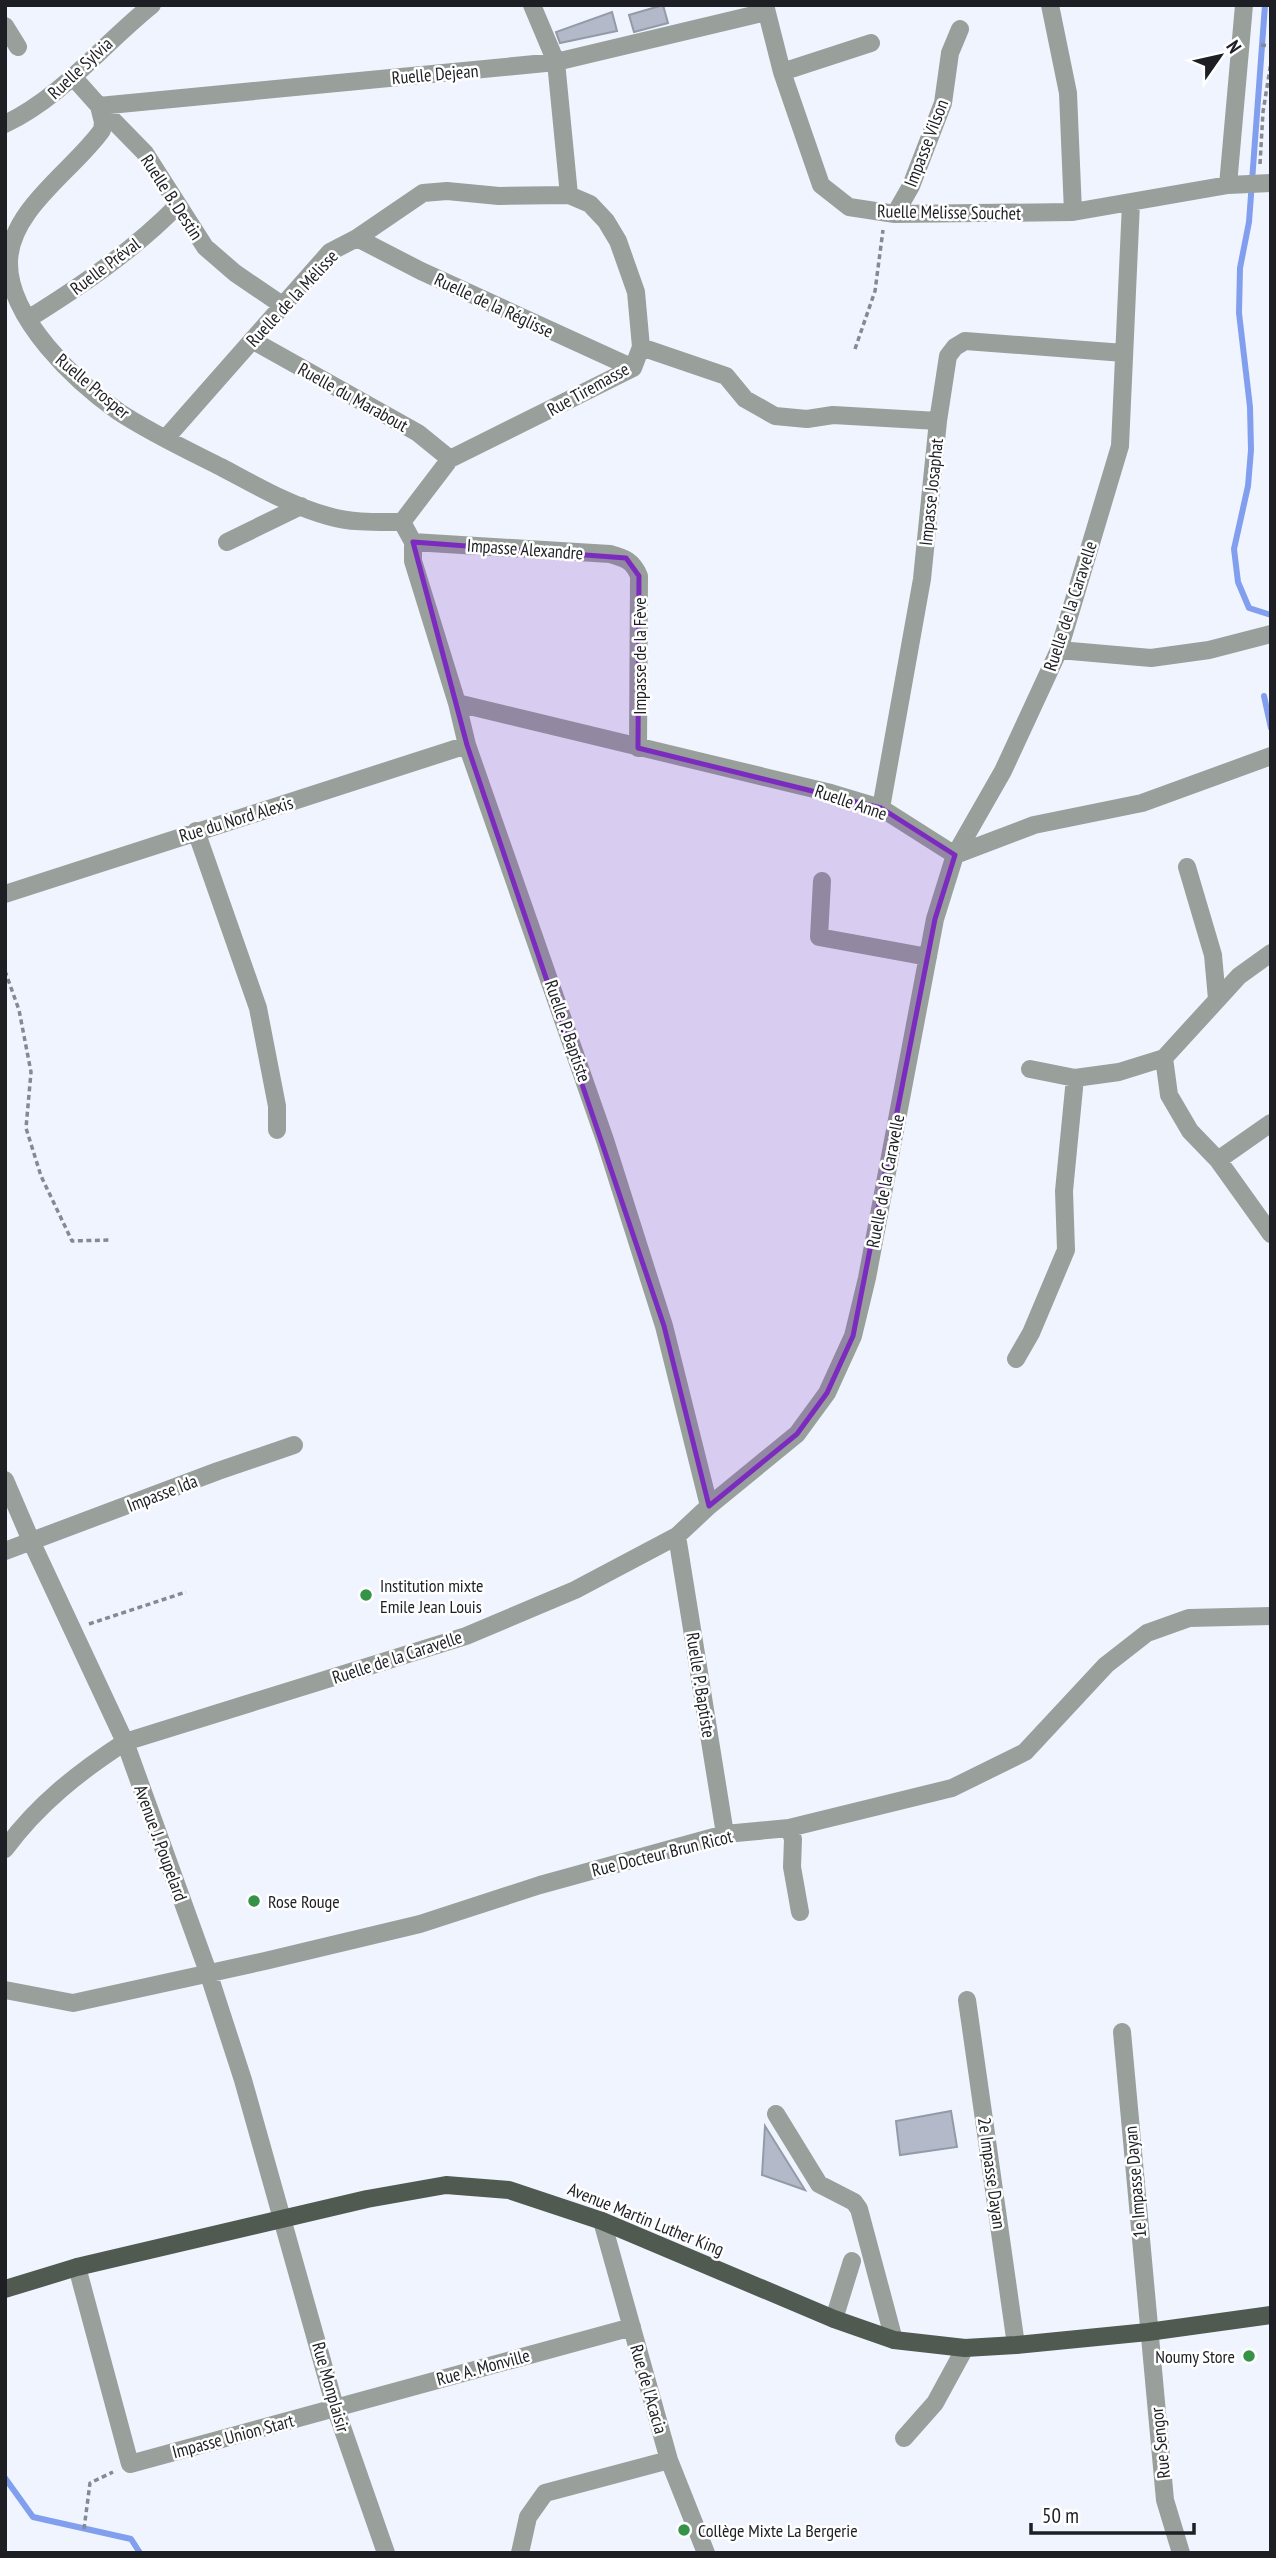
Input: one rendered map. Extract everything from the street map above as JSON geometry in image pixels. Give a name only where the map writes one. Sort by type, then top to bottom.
[{"type":"main road","name":"Avenue Martin Luther King","points":[[5,2289],[77,2267],[367,2199],[446,2185],[509,2190],[602,2221],[834,2319],[894,2340],[965,2348],[1016,2346],[1149,2332],[1271,2315]]},
{"type":"street","name":"Ruelle Sylvia","points":[[5,124],[37,107],[74,78],[120,31],[152,5]]},
{"type":"street","points":[[532,5],[556,62],[569,195]]},
{"type":"street","points":[[1050,5],[1068,93],[1073,212]]},
{"type":"street","points":[[1234,185],[1244,5]]},
{"type":"street","name":"Ruelle Dejean","points":[[99,106],[556,62],[766,9]]},
{"type":"street","name":"Ruelle Melisse Souchet","points":[[766,9],[782,72],[821,185],[849,207],[890,214],[1073,212],[1234,185],[1265,184]]},
{"type":"street","points":[[5,26],[18,47]]},
{"type":"street","name":"Impasse Vilson","points":[[890,214],[911,186],[943,103],[950,53],[960,29]]},
{"type":"street","points":[[782,72],[871,43]]},
{"type":"street","name":"Ruelle B. Destin","points":[[74,78],[145,153],[205,247],[235,273],[282,305]]},
{"type":"street","name":"Ruelle Prosper","points":[[99,106],[102,130],[34,205],[16,232],[9,261],[13,292],[47,346],[81,380],[118,411],[301,506],[326,516],[351,521],[402,522]]},
{"type":"street","name":"Ruelle de la Mélisse","points":[[166,438],[330,252],[357,238],[423,193],[447,191],[499,196],[569,195]]},
{"type":"street","name":"Rue Tiremasse","points":[[402,522],[450,459],[633,368],[641,347],[636,292],[618,241],[606,221],[590,204],[569,195]]},
{"type":"street","name":"Ruelle de la Caravelle","points":[[125,1742],[466,1636],[575,1590],[677,1536],[709,1506],[797,1434],[827,1393],[853,1336],[867,1278],[935,919],[955,855],[1003,771],[1059,650],[1120,446],[1131,203]]},
{"type":"street","name":"Ruelle Préval","points":[[28,319],[71,292],[121,255],[157,226],[177,205]]},
{"type":"street","name":"Ruelle de la Réglisse","points":[[357,238],[421,271],[633,368]]},
{"type":"street","name":"Ruelle du Marabout","points":[[252,340],[418,433],[450,459]]},
{"type":"street","name":"Impasse Josaphat","points":[[881,808],[922,579],[938,421],[948,356],[955,347],[965,341],[1124,354]]},
{"type":"street","points":[[641,347],[726,376],[745,399],[775,416],[807,419],[833,415],[938,421]]},
{"type":"street","points":[[227,542],[301,506]]},
{"type":"street","points":[[402,522],[413,542]]},
{"type":"street","name":"Ruelle P. Baptiste","points":[[413,542],[413,561],[457,703],[467,745],[609,1153],[664,1326],[709,1506]]},
{"type":"street","name":"Impasse Alexandre","points":[[413,542],[610,554],[626,558],[635,565]]},
{"type":"street","name":"Impasse de la Fève","points":[[635,565],[639,576],[638,748]]},
{"type":"street","points":[[1059,650],[1151,658],[1209,650],[1271,634]]},
{"type":"street","name":"Ruelle Anne","points":[[457,703],[831,793],[881,808],[955,855]]},
{"type":"street","name":"Rue du Nord Alexis","points":[[5,894],[467,745]]},
{"type":"street","points":[[955,855],[1034,825],[1142,803],[1267,757]]},
{"type":"street","points":[[196,831],[258,1008],[277,1107],[277,1130]]},
{"type":"street","points":[[1187,867],[1213,955],[1217,999]]},
{"type":"street","points":[[822,881],[819,937],[928,957]]},
{"type":"street","points":[[1030,1069],[1075,1079],[1119,1072],[1164,1058],[1239,976],[1271,953]]},
{"type":"street","points":[[1164,1058],[1169,1095],[1190,1131],[1218,1160],[1271,1234]]},
{"type":"street","points":[[1016,1359],[1031,1333],[1066,1251],[1064,1191],[1075,1079]]},
{"type":"street","points":[[1218,1160],[1271,1123]]},
{"type":"street","name":"Impasse Ida","points":[[5,1551],[294,1445]]},
{"type":"street","name":"Avenue J. Poupelard","points":[[5,1480],[125,1742],[208,1972],[284,2219]]},
{"type":"street","name":"Ruelle P. Baptiste","points":[[677,1536],[725,1835]]},
{"type":"street","name":"Rue Docteur Brun Ricot","points":[[5,1990],[73,2003],[420,1924],[540,1885],[725,1835],[789,1828],[952,1788],[1025,1752],[1106,1665],[1147,1633],[1189,1618],[1271,1615]]},
{"type":"street","points":[[5,1849],[21,1827],[76,1774],[125,1742]]},
{"type":"street","points":[[789,1828],[793,1839],[792,1867],[800,1912]]},
{"type":"street","name":"2e Impasse Dayan","points":[[967,2000],[1016,2346]]},
{"type":"street","name":"1e Impasse Dayan","points":[[1122,2032],[1149,2332]]},
{"type":"street","points":[[776,2114],[819,2184],[854,2202],[859,2208],[894,2340]]},
{"type":"street","name":"Rue Monplaisir","points":[[284,2219],[335,2407],[386,2553]]},
{"type":"street","name":"Rue de l'Acacia","points":[[602,2221],[669,2460],[706,2553]]},
{"type":"street","points":[[834,2319],[852,2261]]},
{"type":"street","points":[[77,2267],[130,2464]]},
{"type":"street","name":"Rue A. Monville","points":[[335,2407],[632,2327]]},
{"type":"street","name":"Rue Sengor","points":[[1149,2332],[1165,2500],[1181,2553]]},
{"type":"street","points":[[904,2438],[935,2403],[965,2348]]},
{"type":"street","name":"Impasse Union Start","points":[[130,2464],[335,2407]]},
{"type":"street","points":[[520,2553],[528,2517],[545,2493],[669,2460]]},
{"type":"path","points":[[1265,184],[1263,112],[1271,62]]},
{"type":"path","points":[[855,349],[875,291],[890,214]]},
{"type":"path","points":[[5,971],[19,1010],[31,1072],[26,1128],[41,1176],[72,1241],[110,1240]]},
{"type":"path","points":[[74,1629],[186,1592]]},
{"type":"path","points":[[84,2529],[90,2483],[130,2464]]},
{"type":"highlighted area","points":[[413,542],[626,558],[639,576],[638,748],[881,808],[955,855],[935,919],[853,1336],[827,1393],[797,1434],[709,1506],[664,1326],[467,745]]},
{"type":"building","points":[[663,5],[668,23],[634,32],[629,15]]},
{"type":"building","points":[[612,12],[617,31],[560,43],[556,32]]},
{"type":"building","points":[[951,2111],[957,2147],[900,2155],[896,2121]]},
{"type":"building","points":[[765,2126],[805,2190],[762,2175]]},
{"type":"waterway","points":[[1265,5],[1249,222],[1240,268],[1239,313],[1250,407],[1251,450],[1248,486],[1234,549],[1238,582],[1249,608],[1271,615]]},
{"type":"waterway","points":[[1264,696],[1271,728]]},
{"type":"waterway","points":[[5,2478],[33,2517],[131,2539],[140,2553]]},
{"type":"place","name":"Institution mixte Emile Jean Louis","points":[[366,1595]]},
{"type":"place","name":"Rose Rouge","points":[[254,1901]]},
{"type":"place","name":"Noumy Store","points":[[1249,2356]]},
{"type":"place","name":"Collège Mixte La Bergerie","points":[[684,2530]]}]
